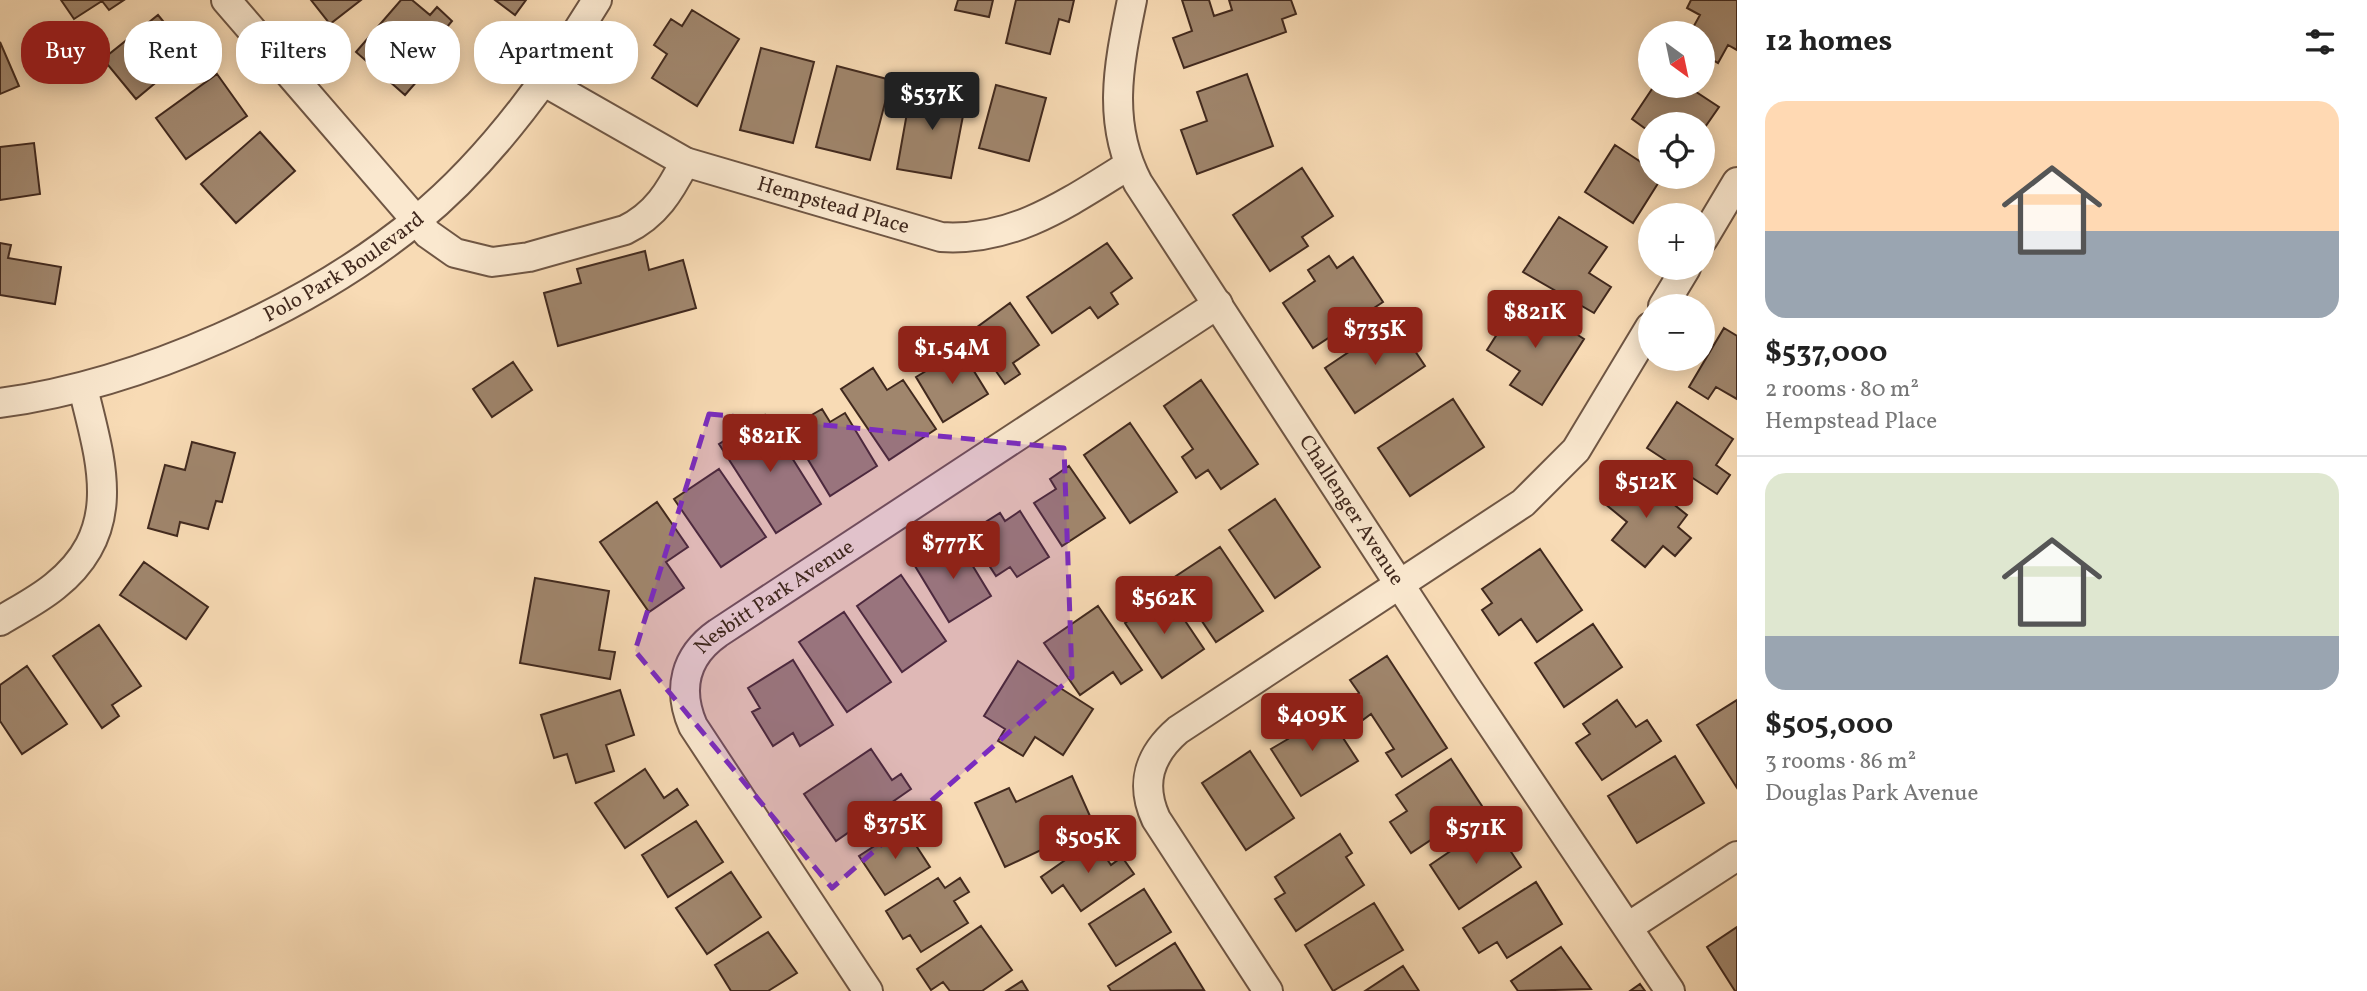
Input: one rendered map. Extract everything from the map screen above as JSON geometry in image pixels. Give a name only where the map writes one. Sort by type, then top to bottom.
[{"type":"street","points":[[226,0],[416,221],[442,245],[466,258],[492,262],[529,257],[598,239],[639,223],[661,204],[685,162]]},
{"type":"street","name":"Polo Park Boulevard","points":[[583,21],[597,0]]},
{"type":"street","name":"Challenger Avenue","points":[[1132,0],[1119,63],[1116,108],[1122,146],[1129,165],[1469,691],[1670,991]]},
{"type":"street","name":"Polo Park Boulevard","points":[[0,403],[83,388],[178,355],[251,322],[345,269],[416,221],[472,167],[541,84]]},
{"type":"street","name":"Hempstead Place","points":[[548,84],[685,162],[941,237],[982,237],[1021,227],[1063,206],[1129,165]]},
{"type":"street","points":[[1715,219],[1737,182]]},
{"type":"street","name":"Nesbitt Park Avenue","points":[[867,991],[693,726],[684,701],[690,663],[697,651],[718,633],[1218,304]]},
{"type":"street","points":[[1268,991],[1156,819],[1147,794],[1151,766],[1166,740],[1178,730],[1500,521],[1561,468],[1588,431],[1638,347]]},
{"type":"street","points":[[0,621],[66,576],[79,563],[97,532],[102,513],[102,474],[83,388]]},
{"type":"street","points":[[1628,927],[1737,856]]},
{"type":"highlighted area","points":[[709,414],[1064,448],[1072,677],[832,888],[635,651]]},
{"type":"building","points":[[61,0],[124,0],[109,10],[102,1],[74,19]]},
{"type":"building","points":[[311,0],[361,0],[334,21],[328,21]]},
{"type":"building","points":[[401,0],[412,0],[430,15],[437,7],[452,21],[383,21]]},
{"type":"building","points":[[495,0],[526,0],[515,15]]},
{"type":"building","points":[[958,0],[993,0],[989,17],[955,10]]},
{"type":"building","points":[[1016,0],[1074,0],[1069,22],[1059,19],[1050,54],[1006,43]]},
{"type":"building","points":[[1182,0],[1209,0],[1214,16],[1232,10],[1229,0],[1291,0],[1296,14],[1282,19],[1286,32],[1184,68],[1173,38],[1192,31]]},
{"type":"building","points":[[1691,0],[1737,0],[1737,50],[1728,45],[1718,63],[1715,61],[1715,21],[1697,21],[1700,15],[1687,8]]},
{"type":"building","points":[[692,10],[739,39],[697,106],[652,78],[667,54],[654,45],[671,19],[682,26]]},
{"type":"building","points":[[158,15],[163,21],[150,21]]},
{"type":"building","points":[[0,42],[19,86],[0,94]]},
{"type":"building","points":[[124,42],[124,84],[154,84],[136,99],[110,67],[110,53]]},
{"type":"building","points":[[365,42],[365,60],[356,52]]},
{"type":"building","points":[[761,48],[814,62],[793,143],[740,130]]},
{"type":"building","points":[[837,66],[891,80],[870,160],[816,147]]},
{"type":"building","points":[[1247,74],[1273,146],[1197,174],[1181,130],[1207,121],[1197,92]]},
{"type":"building","points":[[222,81],[247,116],[186,159],[156,118],[203,84],[222,84]]},
{"type":"building","points":[[392,84],[415,84],[405,95]]},
{"type":"building","points":[[912,85],[967,95],[951,178],[897,169]]},
{"type":"building","points":[[996,85],[1046,98],[1029,161],[979,148]]},
{"type":"building","points":[[1646,98],[1705,98],[1719,107],[1715,113],[1638,112],[1638,123],[1632,119]]},
{"type":"building","points":[[260,132],[295,171],[236,223],[201,184]]},
{"type":"building","points":[[34,143],[40,194],[0,200],[0,147]]},
{"type":"building","points":[[1615,145],[1638,160],[1638,189],[1654,189],[1646,203],[1638,203],[1638,215],[1633,223],[1585,192]]},
{"type":"building","points":[[1302,168],[1333,216],[1302,237],[1308,246],[1270,271],[1233,215]]},
{"type":"building","points":[[1559,217],[1607,247],[1589,273],[1611,287],[1594,313],[1523,272]]},
{"type":"building","points":[[0,243],[11,245],[8,258],[61,267],[55,304],[0,295]]},
{"type":"building","points":[[1107,243],[1132,278],[1111,293],[1118,304],[1098,318],[1090,307],[1052,333],[1027,297]]},
{"type":"building","points":[[645,251],[649,270],[683,260],[696,308],[558,346],[544,293],[581,283],[577,269]]},
{"type":"building","points":[[1329,256],[1337,268],[1353,257],[1383,302],[1313,348],[1283,303],[1315,281],[1308,270]]},
{"type":"building","points":[[1520,298],[1584,339],[1542,405],[1510,385],[1520,371],[1487,350]]},
{"type":"building","points":[[1010,303],[1039,345],[1013,363],[1020,374],[1005,384],[969,333]]},
{"type":"building","points":[[1395,321],[1425,366],[1355,413],[1325,368]]},
{"type":"building","points":[[1724,328],[1737,336],[1737,399],[1716,387],[1708,399],[1689,387],[1698,371],[1715,371],[1715,343]]},
{"type":"building","points":[[961,350],[988,394],[943,422],[916,377]]},
{"type":"building","points":[[513,362],[532,390],[492,417],[473,389]]},
{"type":"building","points":[[873,368],[887,390],[903,380],[936,429],[889,460],[841,389]]},
{"type":"building","points":[[1201,380],[1258,464],[1221,489],[1208,470],[1196,478],[1182,457],[1193,449],[1164,406]]},
{"type":"building","points":[[1453,399],[1484,447],[1410,496],[1378,448]]},
{"type":"building","points":[[1677,402],[1733,439],[1716,465],[1730,475],[1717,494],[1647,448]]},
{"type":"building","points":[[822,409],[830,422],[845,413],[877,466],[830,496],[801,448],[815,439],[803,420]]},
{"type":"building","points":[[765,415],[821,504],[776,533],[719,444]]},
{"type":"building","points":[[1130,423],[1177,492],[1130,523],[1084,455]]},
{"type":"building","points":[[192,442],[235,453],[222,502],[216,501],[208,529],[180,522],[177,536],[148,528],[165,465],[185,470]]},
{"type":"building","points":[[1069,466],[1105,518],[1062,546],[1034,503],[1056,489],[1050,479]]},
{"type":"building","points":[[719,469],[766,537],[721,567],[674,499]]},
{"type":"building","points":[[1631,470],[1687,515],[1678,527],[1691,538],[1675,556],[1663,546],[1645,567],[1612,540],[1627,522],[1604,503]]},
{"type":"building","points":[[1275,499],[1320,567],[1275,598],[1229,530]]},
{"type":"building","points":[[657,502],[688,547],[666,562],[684,588],[649,612],[600,542]]},
{"type":"building","points":[[1020,511],[1049,557],[1017,577],[1010,567],[996,576],[968,533],[1000,513],[1005,521]]},
{"type":"building","points":[[957,540],[991,596],[949,622],[915,566]]},
{"type":"building","points":[[1220,547],[1263,611],[1216,642],[1173,578]]},
{"type":"building","points":[[1540,549],[1582,610],[1537,642],[1521,619],[1499,635],[1482,610],[1492,603],[1482,589]]},
{"type":"building","points":[[144,562],[208,607],[186,639],[120,595]]},
{"type":"building","points":[[901,575],[946,641],[902,672],[857,606]]},
{"type":"building","points":[[535,578],[609,591],[599,650],[615,652],[610,679],[520,663]]},
{"type":"building","points":[[1167,594],[1204,649],[1162,678],[1125,623]]},
{"type":"building","points":[[1098,606],[1142,670],[1121,684],[1113,672],[1080,695],[1044,643]]},
{"type":"building","points":[[844,612],[891,682],[847,712],[799,642]]},
{"type":"building","points":[[1593,624],[1622,667],[1564,707],[1535,663]]},
{"type":"building","points":[[99,625],[141,686],[112,705],[119,716],[102,728],[53,656]]},
{"type":"building","points":[[1387,656],[1447,748],[1402,777],[1386,753],[1394,749],[1371,714],[1360,722],[1346,701],[1359,693],[1350,680]]},
{"type":"building","points":[[793,660],[833,725],[800,746],[793,733],[773,746],[752,712],[760,708],[748,688]]},
{"type":"building","points":[[1018,661],[1093,709],[1063,755],[1035,737],[1023,756],[998,741],[1005,729],[984,716]]},
{"type":"building","points":[[27,666],[67,724],[22,754],[0,721],[0,685]]},
{"type":"building","points":[[620,690],[634,735],[606,745],[614,771],[576,783],[567,754],[554,758],[541,715]]},
{"type":"building","points":[[1617,700],[1636,727],[1647,720],[1661,741],[1602,780],[1576,743],[1590,734],[1583,724]]},
{"type":"building","points":[[1737,700],[1737,788],[1697,725]]},
{"type":"building","points":[[1309,709],[1322,731],[1334,724],[1358,761],[1301,796],[1271,749],[1288,739],[1281,727]]},
{"type":"building","points":[[871,749],[892,780],[901,774],[911,789],[836,841],[804,794]]},
{"type":"building","points":[[1250,751],[1294,818],[1246,850],[1202,783]]},
{"type":"building","points":[[1675,756],[1704,803],[1637,843],[1608,796]]},
{"type":"building","points":[[1451,759],[1482,806],[1411,853],[1390,822],[1407,811],[1396,795]]},
{"type":"building","points":[[645,769],[664,798],[677,789],[688,805],[625,848],[595,803]]},
{"type":"building","points":[[1072,776],[1094,825],[1005,867],[975,803],[1009,788],[1016,802]]},
{"type":"building","points":[[696,821],[723,862],[668,897],[642,855]]},
{"type":"building","points":[[1492,823],[1521,867],[1459,909],[1430,865]]},
{"type":"building","points":[[904,827],[930,867],[885,895],[859,856]]},
{"type":"building","points":[[1340,834],[1352,853],[1346,857],[1364,885],[1296,931],[1275,899],[1285,893],[1275,877]]},
{"type":"building","points":[[1094,840],[1111,865],[1122,857],[1134,874],[1081,911],[1063,885],[1052,893],[1041,877]]},
{"type":"building","points":[[731,872],[761,917],[707,954],[676,908]]},
{"type":"building","points":[[938,878],[945,888],[960,878],[969,892],[954,901],[968,923],[921,952],[910,935],[903,939],[886,911]]},
{"type":"building","points":[[1536,882],[1562,924],[1507,958],[1497,942],[1479,953],[1463,928]]},
{"type":"building","points":[[1144,889],[1171,932],[1116,966],[1089,924]]},
{"type":"building","points":[[1374,903],[1403,950],[1333,991],[1305,945]]},
{"type":"building","points":[[981,926],[1012,970],[982,991],[950,991],[943,982],[931,990],[917,969]]},
{"type":"building","points":[[1737,927],[1737,991],[1735,991],[1707,947]]},
{"type":"building","points":[[768,932],[797,973],[768,991],[731,991],[715,965]]},
{"type":"building","points":[[1175,943],[1204,990],[1111,991],[1108,986]]},
{"type":"building","points":[[1561,947],[1591,989],[1518,991],[1511,981]]},
{"type":"building","points":[[1403,966],[1419,991],[1365,991]]},
{"type":"building","points":[[1022,981],[1028,991],[1006,991]]},
{"type":"building","points":[[1640,984],[1645,991],[1630,991]]}]
